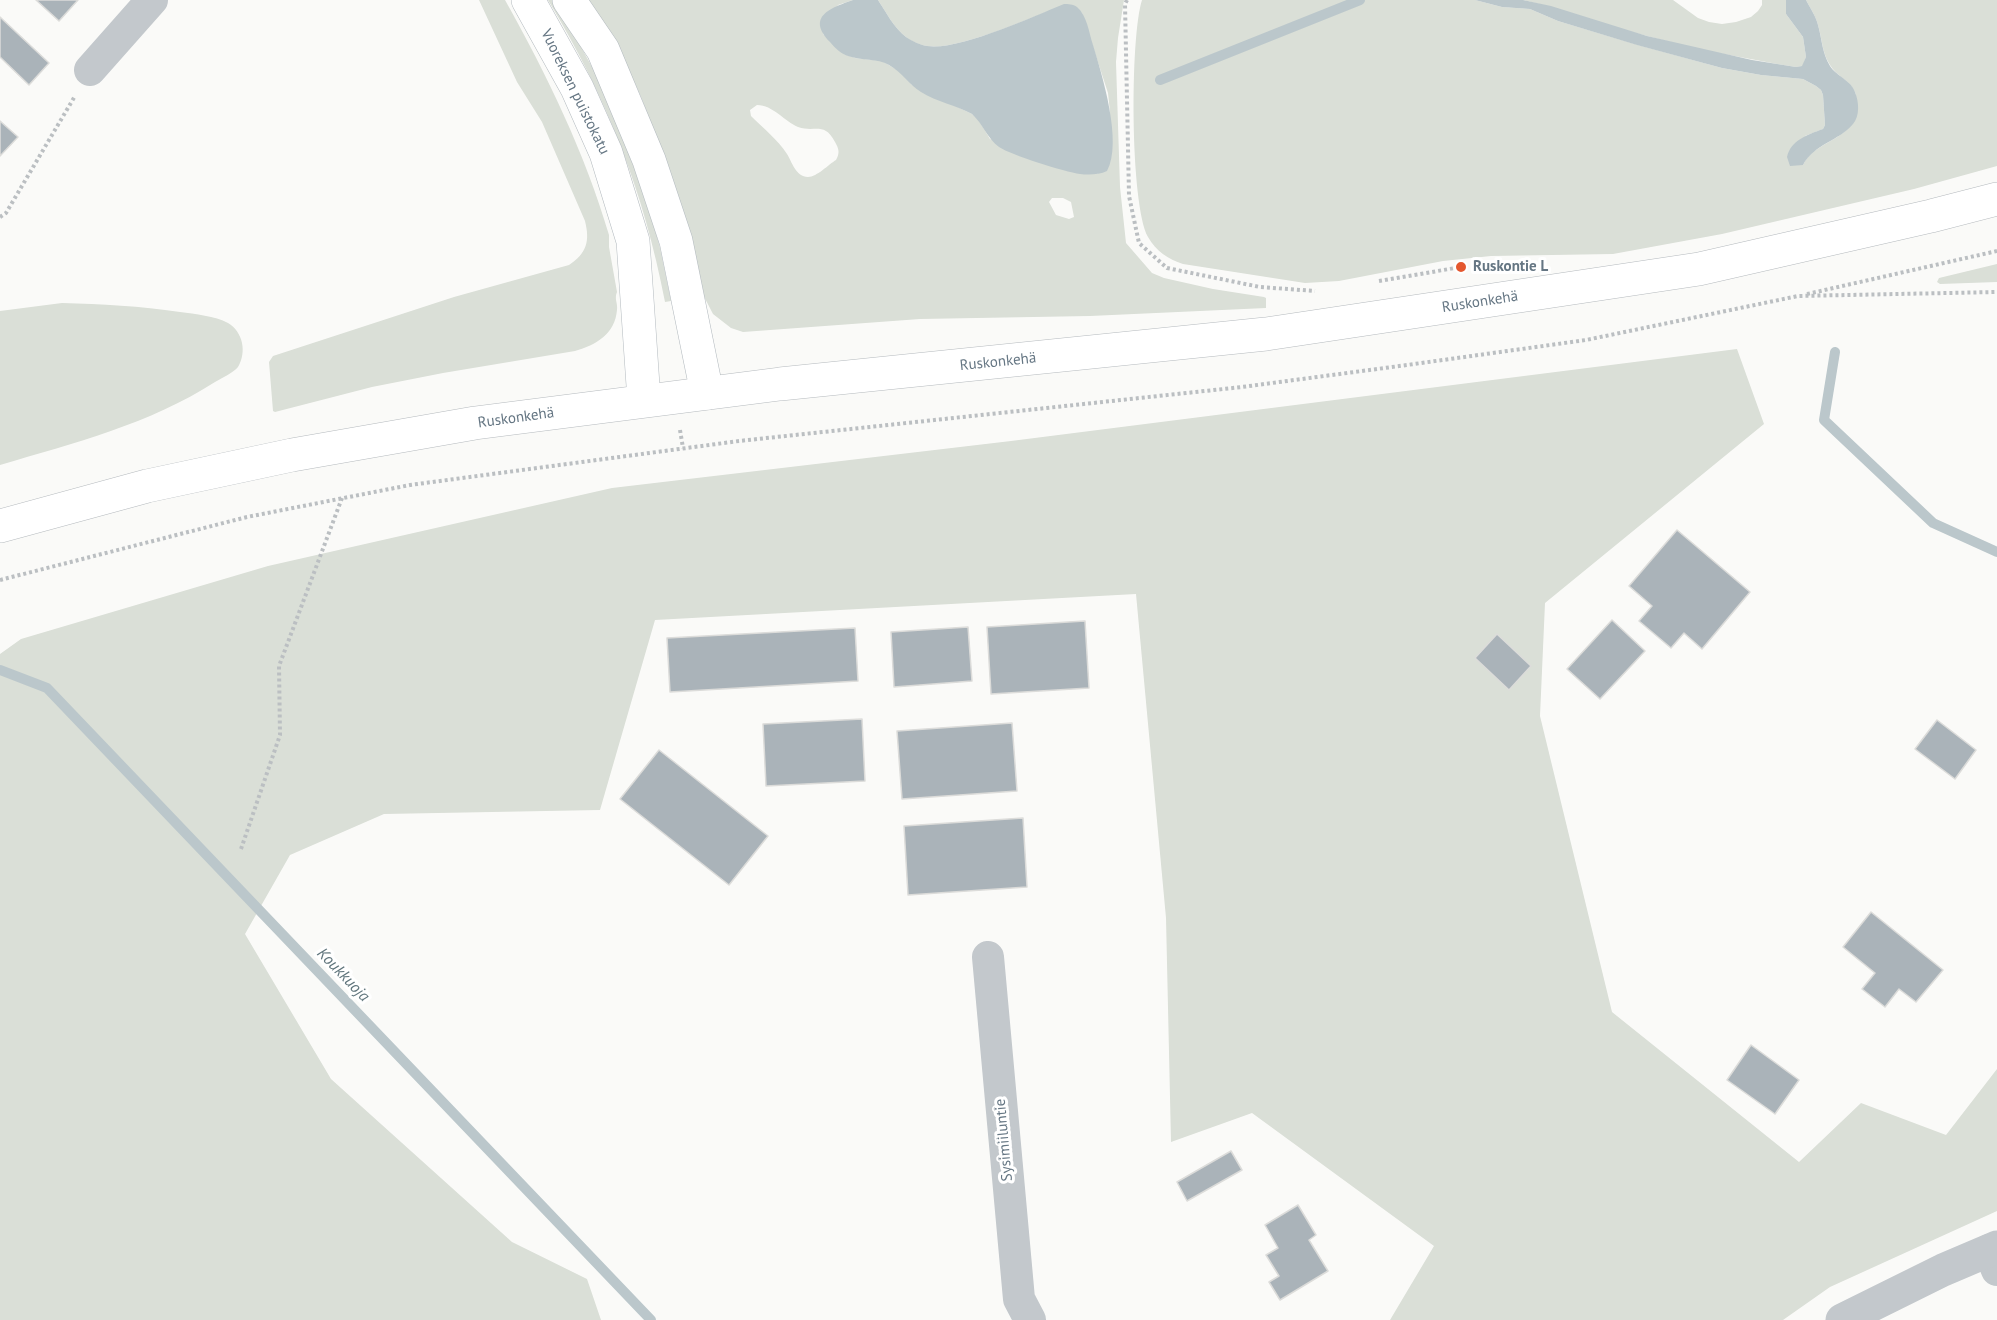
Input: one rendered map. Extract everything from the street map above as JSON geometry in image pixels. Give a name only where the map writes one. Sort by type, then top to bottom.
[{"type":"main road","name":"Vuoreksen puistokatu","points":[[528,0],[577,88],[606,153],[633,241],[644,400]]},
{"type":"main road","points":[[569,0],[603,50],[649,160],[676,241],[707,393]]},
{"type":"main road","name":"Ruskonkehä","points":[[0,526],[147,486],[292,455],[475,423],[644,400],[1299,329],[1698,268],[1997,199]]},
{"type":"street","points":[[90,70],[152,0]]},
{"type":"street","name":"Sysimiiluntie","points":[[988,957],[1019,1299],[1030,1320]]},
{"type":"street","points":[[1842,1320],[1943,1270],[1994,1256]]},
{"type":"path","points":[[1127,0],[1125,4],[1129,196],[1139,243],[1167,268],[1260,287],[1316,291]]},
{"type":"path","points":[[0,217],[6,213],[18,195],[90,70]]},
{"type":"path","points":[[0,580],[247,517],[421,484],[739,441],[1242,387],[1586,340],[1798,296],[1997,251]]},
{"type":"path","points":[[1371,282],[1461,267]]},
{"type":"path","points":[[1798,296],[1997,292]]},
{"type":"path","points":[[241,849],[280,735],[279,666],[343,498]]},
{"type":"shaded area","points":[[479,0],[505,0],[536,57],[577,144],[609,235],[617,292],[617,310],[613,326],[597,342],[575,351],[372,387],[275,412],[273,411],[269,362],[273,356],[454,297],[569,265],[580,256],[586,246],[585,221],[542,122],[517,82]]},
{"type":"shaded area","points":[[548,0],[555,0],[602,85],[648,203],[671,301],[665,302],[646,221],[605,108]]},
{"type":"shaded area","points":[[587,0],[853,0],[838,5],[823,34],[844,54],[855,58],[882,61],[899,71],[912,85],[972,114],[978,119],[990,139],[1098,174],[1110,112],[1108,93],[1082,13],[1064,5],[976,38],[940,46],[927,46],[913,41],[902,33],[890,20],[878,0],[1124,0],[1116,62],[1120,187],[1126,243],[1152,273],[1213,289],[1264,297],[1266,308],[1090,316],[920,319],[743,332],[731,328],[713,314],[697,283],[650,120],[623,60]],"holes":[[[757,105],[773,110],[798,127],[827,132],[838,149],[836,160],[812,176],[800,175],[779,144],[751,116],[750,110]],[[1052,198],[1063,198],[1071,202],[1074,217],[1069,219],[1056,215],[1049,202]]]},
{"type":"shaded area","points":[[853,0],[878,0],[906,37],[927,46],[940,46],[976,38],[1064,4],[1077,7],[1087,24],[1109,108],[1113,143],[1107,171],[1090,175],[1073,173],[1005,150],[995,143],[972,114],[921,92],[889,65],[845,55],[834,46],[820,26],[821,20],[829,10]]},
{"type":"shaded area","points":[[1142,0],[1475,0],[1502,7],[1530,9],[1558,21],[1722,68],[1803,79],[1816,86],[1823,95],[1825,125],[1823,129],[1805,136],[1803,165],[1818,148],[1849,127],[1854,115],[1856,100],[1853,88],[1827,60],[1817,22],[1806,0],[1997,0],[1997,166],[1914,189],[1722,234],[1613,254],[1491,256],[1443,261],[1339,281],[1305,283],[1183,264],[1172,260],[1155,246],[1148,237],[1142,219],[1135,157],[1134,83],[1135,48]]},
{"type":"shaded area","points":[[1475,0],[1523,0],[1551,6],[1647,36],[1752,60],[1796,67],[1802,66],[1806,57],[1803,37],[1786,14],[1786,0],[1806,0],[1817,22],[1827,61],[1855,92],[1858,104],[1857,117],[1841,135],[1813,152],[1803,165],[1790,166],[1787,157],[1792,146],[1800,139],[1823,129],[1825,125],[1821,90],[1803,79],[1722,68],[1558,21],[1530,9],[1502,7]]},
{"type":"shaded area","points":[[1523,0],[1673,0],[1698,18],[1722,24],[1751,17],[1762,5],[1762,0],[1786,0],[1786,14],[1803,37],[1806,57],[1803,66],[1796,67],[1721,53],[1647,36]]},
{"type":"shaded area","points":[[1997,264],[1997,282],[1940,284],[1937,282],[1939,278]]},
{"type":"shaded area","points":[[62,303],[150,308],[217,319],[228,323],[240,337],[243,349],[241,361],[238,367],[230,373],[164,410],[111,431],[0,465],[0,311]]},
{"type":"shaded area","points":[[1737,349],[1764,424],[1545,603],[1540,716],[1612,1012],[1799,1162],[1861,1103],[1946,1135],[1997,1069],[1997,1211],[1830,1287],[1783,1320],[1390,1320],[1434,1246],[1252,1113],[1171,1142],[1166,918],[1136,594],[655,620],[600,810],[384,814],[290,855],[245,934],[331,1079],[512,1242],[587,1279],[601,1320],[0,1320],[0,654],[21,639],[268,566],[612,488],[1011,441]]},
{"type":"building","points":[[36,0],[78,0],[59,21]]},
{"type":"building","points":[[0,17],[49,63],[29,85],[0,57]]},
{"type":"building","points":[[0,121],[18,137],[0,156]]},
{"type":"building","points":[[1677,530],[1750,592],[1702,649],[1684,633],[1671,648],[1639,621],[1652,606],[1629,586]]},
{"type":"building","points":[[1612,620],[1645,651],[1600,699],[1567,669]]},
{"type":"building","points":[[1085,621],[1089,688],[991,694],[987,627]]},
{"type":"building","points":[[968,627],[972,681],[894,687],[891,632]]},
{"type":"building","points":[[855,628],[858,681],[670,692],[667,638]]},
{"type":"building","points":[[1497,634],[1531,666],[1509,690],[1475,658]]},
{"type":"building","points":[[862,719],[865,781],[766,786],[763,724]]},
{"type":"building","points":[[1937,720],[1976,750],[1955,779],[1915,749]]},
{"type":"building","points":[[1012,723],[1017,791],[902,799],[897,731]]},
{"type":"building","points":[[659,750],[768,836],[729,885],[620,799]]},
{"type":"building","points":[[1023,818],[1027,887],[908,895],[904,826]]},
{"type":"building","points":[[1871,912],[1943,970],[1916,1002],[1899,989],[1885,1007],[1862,989],[1875,973],[1843,947]]},
{"type":"building","points":[[1751,1045],[1799,1080],[1775,1114],[1727,1080]]},
{"type":"building","points":[[1231,1151],[1242,1170],[1187,1201],[1177,1182]]},
{"type":"building","points":[[1298,1205],[1316,1235],[1309,1240],[1328,1271],[1280,1300],[1269,1282],[1279,1276],[1266,1255],[1278,1248],[1265,1225]]},
{"type":"waterway","points":[[1160,80],[1360,0]]},
{"type":"waterway","points":[[1835,352],[1824,420],[1933,523],[1997,552]]},
{"type":"waterway","name":"Koukkuoja","points":[[0,670],[47,688],[651,1320]]},
{"type":"place","name":"Ruskontie L","points":[[1461,267]]}]
